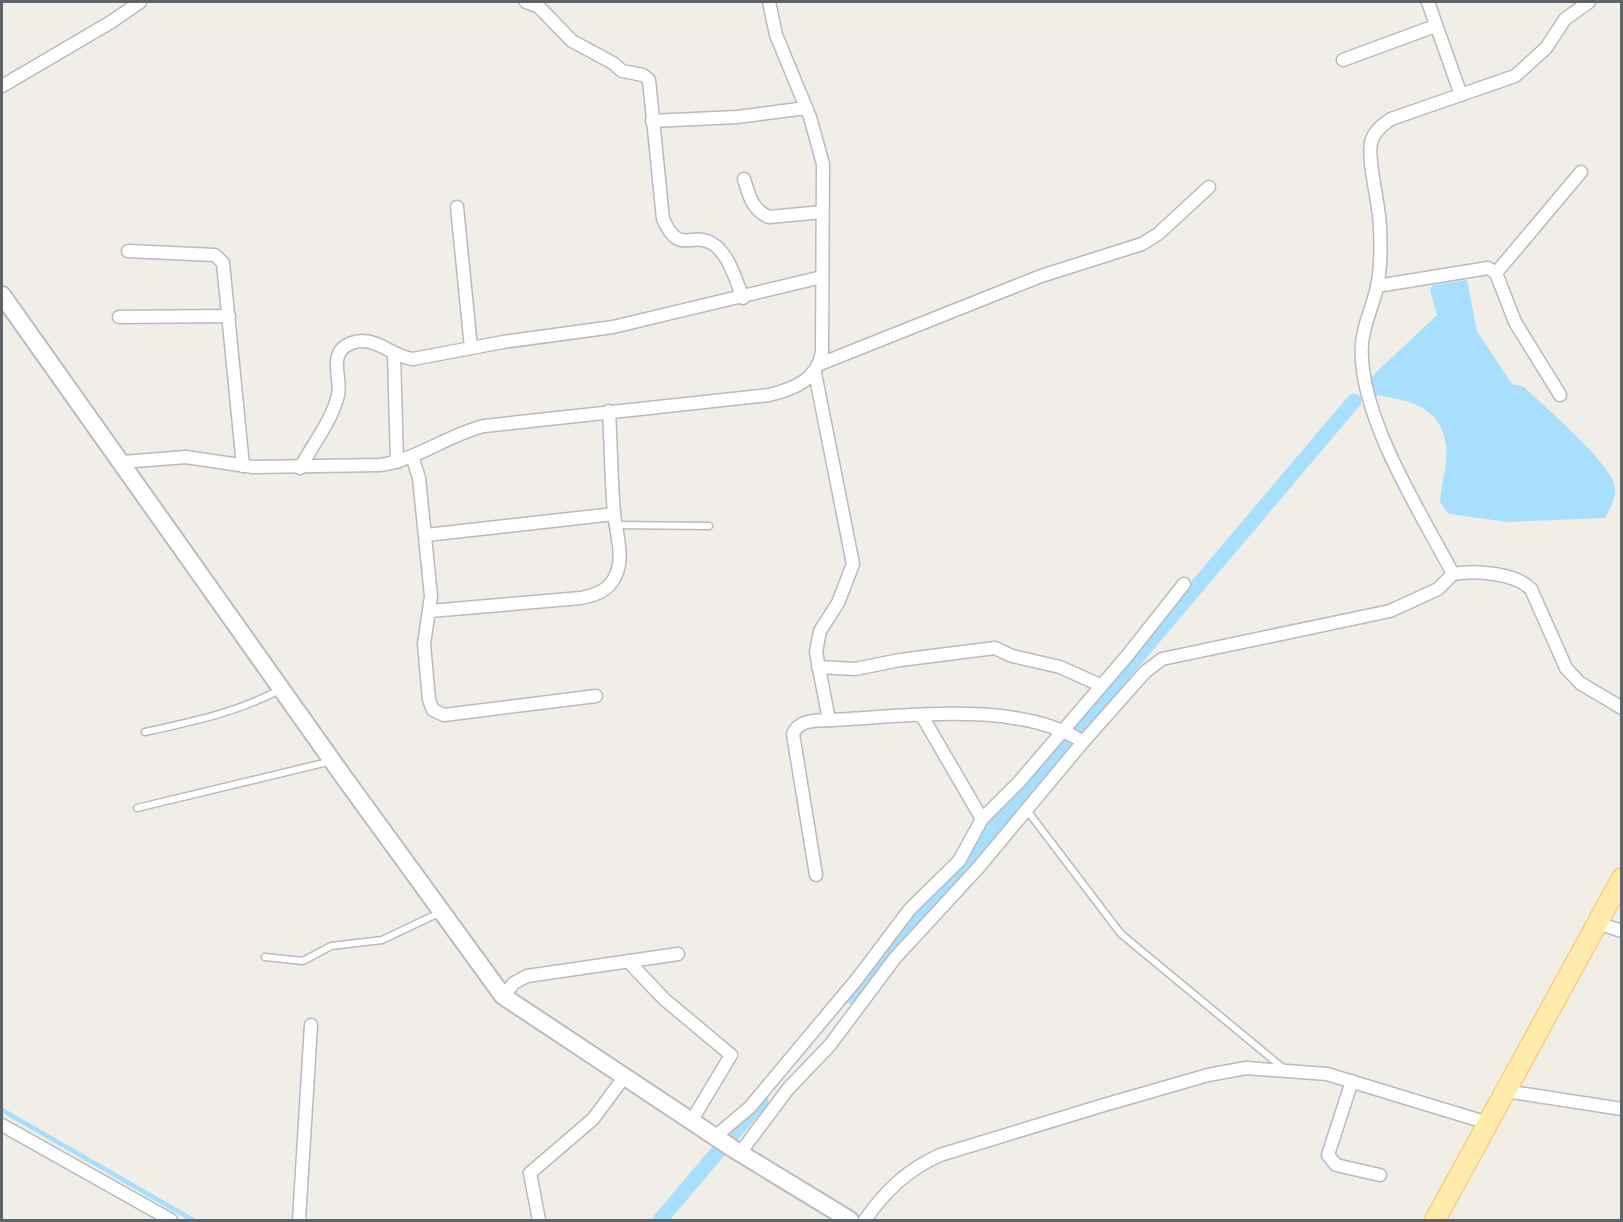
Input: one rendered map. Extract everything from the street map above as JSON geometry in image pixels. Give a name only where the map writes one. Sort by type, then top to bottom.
[{"type":"main road","points":[[1435,1221],[1622,878]]},
{"type":"street","points":[[2,86],[111,22],[140,2]]},
{"type":"street","points":[[526,2],[539,4],[572,41],[622,71],[643,75],[649,80],[663,219],[669,233],[678,240],[712,243],[724,256],[743,297]]},
{"type":"street","points":[[768,2],[776,35],[806,108],[823,164],[822,278],[817,369],[853,564],[838,603],[820,631],[816,652],[829,720]]},
{"type":"street","points":[[1428,2],[1461,95]]},
{"type":"street","points":[[1453,574],[1390,452],[1369,399],[1363,374],[1362,342],[1377,286],[1380,227],[1371,142],[1379,127],[1390,119],[1515,76],[1546,48],[1565,20],[1589,2]]},
{"type":"street","points":[[1343,60],[1435,26]]},
{"type":"street","points":[[652,122],[736,117],[806,108]]},
{"type":"street","points":[[1496,273],[1581,172]]},
{"type":"street","points":[[744,179],[750,199],[761,214],[769,217],[822,212]]},
{"type":"street","points":[[122,462],[186,457],[243,466],[300,468],[380,465],[397,462],[454,434],[484,426],[769,395],[796,386],[817,369],[1011,287],[1142,244],[1158,234],[1209,187]]},
{"type":"street","points":[[457,207],[471,348]]},
{"type":"street","points":[[128,250],[215,255],[220,258],[225,269],[243,466]]},
{"type":"street","points":[[1377,286],[1476,268],[1488,268],[1496,273],[1515,322],[1560,395]]},
{"type":"street","points":[[300,468],[337,400],[340,385],[336,362],[341,349],[351,342],[375,342],[394,354],[413,360],[471,348],[613,327],[822,278]]},
{"type":"street","points":[[2,295],[332,761],[503,996],[728,1145],[850,1221]]},
{"type":"street","points":[[119,317],[229,316]]},
{"type":"street","points":[[394,354],[397,462]]},
{"type":"street","points":[[430,611],[597,595],[616,577],[619,549],[615,519],[609,411]]},
{"type":"street","points":[[412,456],[419,478],[426,536],[430,611],[424,644],[429,700],[433,710],[444,715],[596,696]]},
{"type":"street","points":[[426,536],[615,519]]},
{"type":"street","points":[[728,1145],[750,1107],[910,909],[959,861],[982,819],[1019,782],[1162,658],[1390,612],[1438,589],[1453,574],[1471,573],[1522,580],[1538,601],[1566,668],[1580,683],[1622,708]]},
{"type":"street","points":[[728,1145],[788,1089],[830,1045],[895,958],[978,868],[1026,809],[1100,685],[1184,584]]},
{"type":"street","points":[[819,667],[855,669],[991,648],[1012,656],[1060,667],[1100,685]]},
{"type":"street","points":[[816,875],[793,734],[799,725],[806,722],[829,720],[974,715],[1013,718],[1071,736]]},
{"type":"street","points":[[922,716],[982,819]]},
{"type":"street","points":[[1597,923],[1622,931]]},
{"type":"street","points":[[503,996],[514,983],[527,976],[678,954]]},
{"type":"street","points":[[628,961],[664,999],[731,1055],[693,1120]]},
{"type":"street","points":[[298,1221],[311,1025]]},
{"type":"street","points":[[865,1221],[881,1198],[903,1176],[920,1164],[940,1155],[1208,1075],[1246,1068],[1284,1069],[1327,1074],[1488,1123]]},
{"type":"street","points":[[539,1221],[530,1173],[593,1119],[625,1076]]},
{"type":"street","points":[[1352,1081],[1328,1155],[1336,1165],[1380,1175]]},
{"type":"street","points":[[1505,1091],[1622,1109]]},
{"type":"street","points":[[2,1125],[171,1221]]},
{"type":"lane","points":[[615,519],[709,526]]},
{"type":"lane","points":[[145,732],[191,722],[257,702],[281,688]]},
{"type":"lane","points":[[137,808],[332,761]]},
{"type":"lane","points":[[1026,809],[1121,934],[1284,1069]]},
{"type":"lane","points":[[265,957],[303,961],[331,946],[382,940],[441,911]]},
{"type":"water","points":[[1467,280],[1477,331],[1512,384],[1524,387],[1591,451],[1612,477],[1615,496],[1605,518],[1508,522],[1449,514],[1440,502],[1446,446],[1443,432],[1437,421],[1419,406],[1396,398],[1370,395],[1368,380],[1437,315],[1430,290],[1433,285]]},
{"type":"waterway","points":[[850,996],[1354,401]]},
{"type":"waterway","points":[[660,1220],[761,1101]]},
{"type":"waterway","points":[[2,1110],[193,1220]]}]
